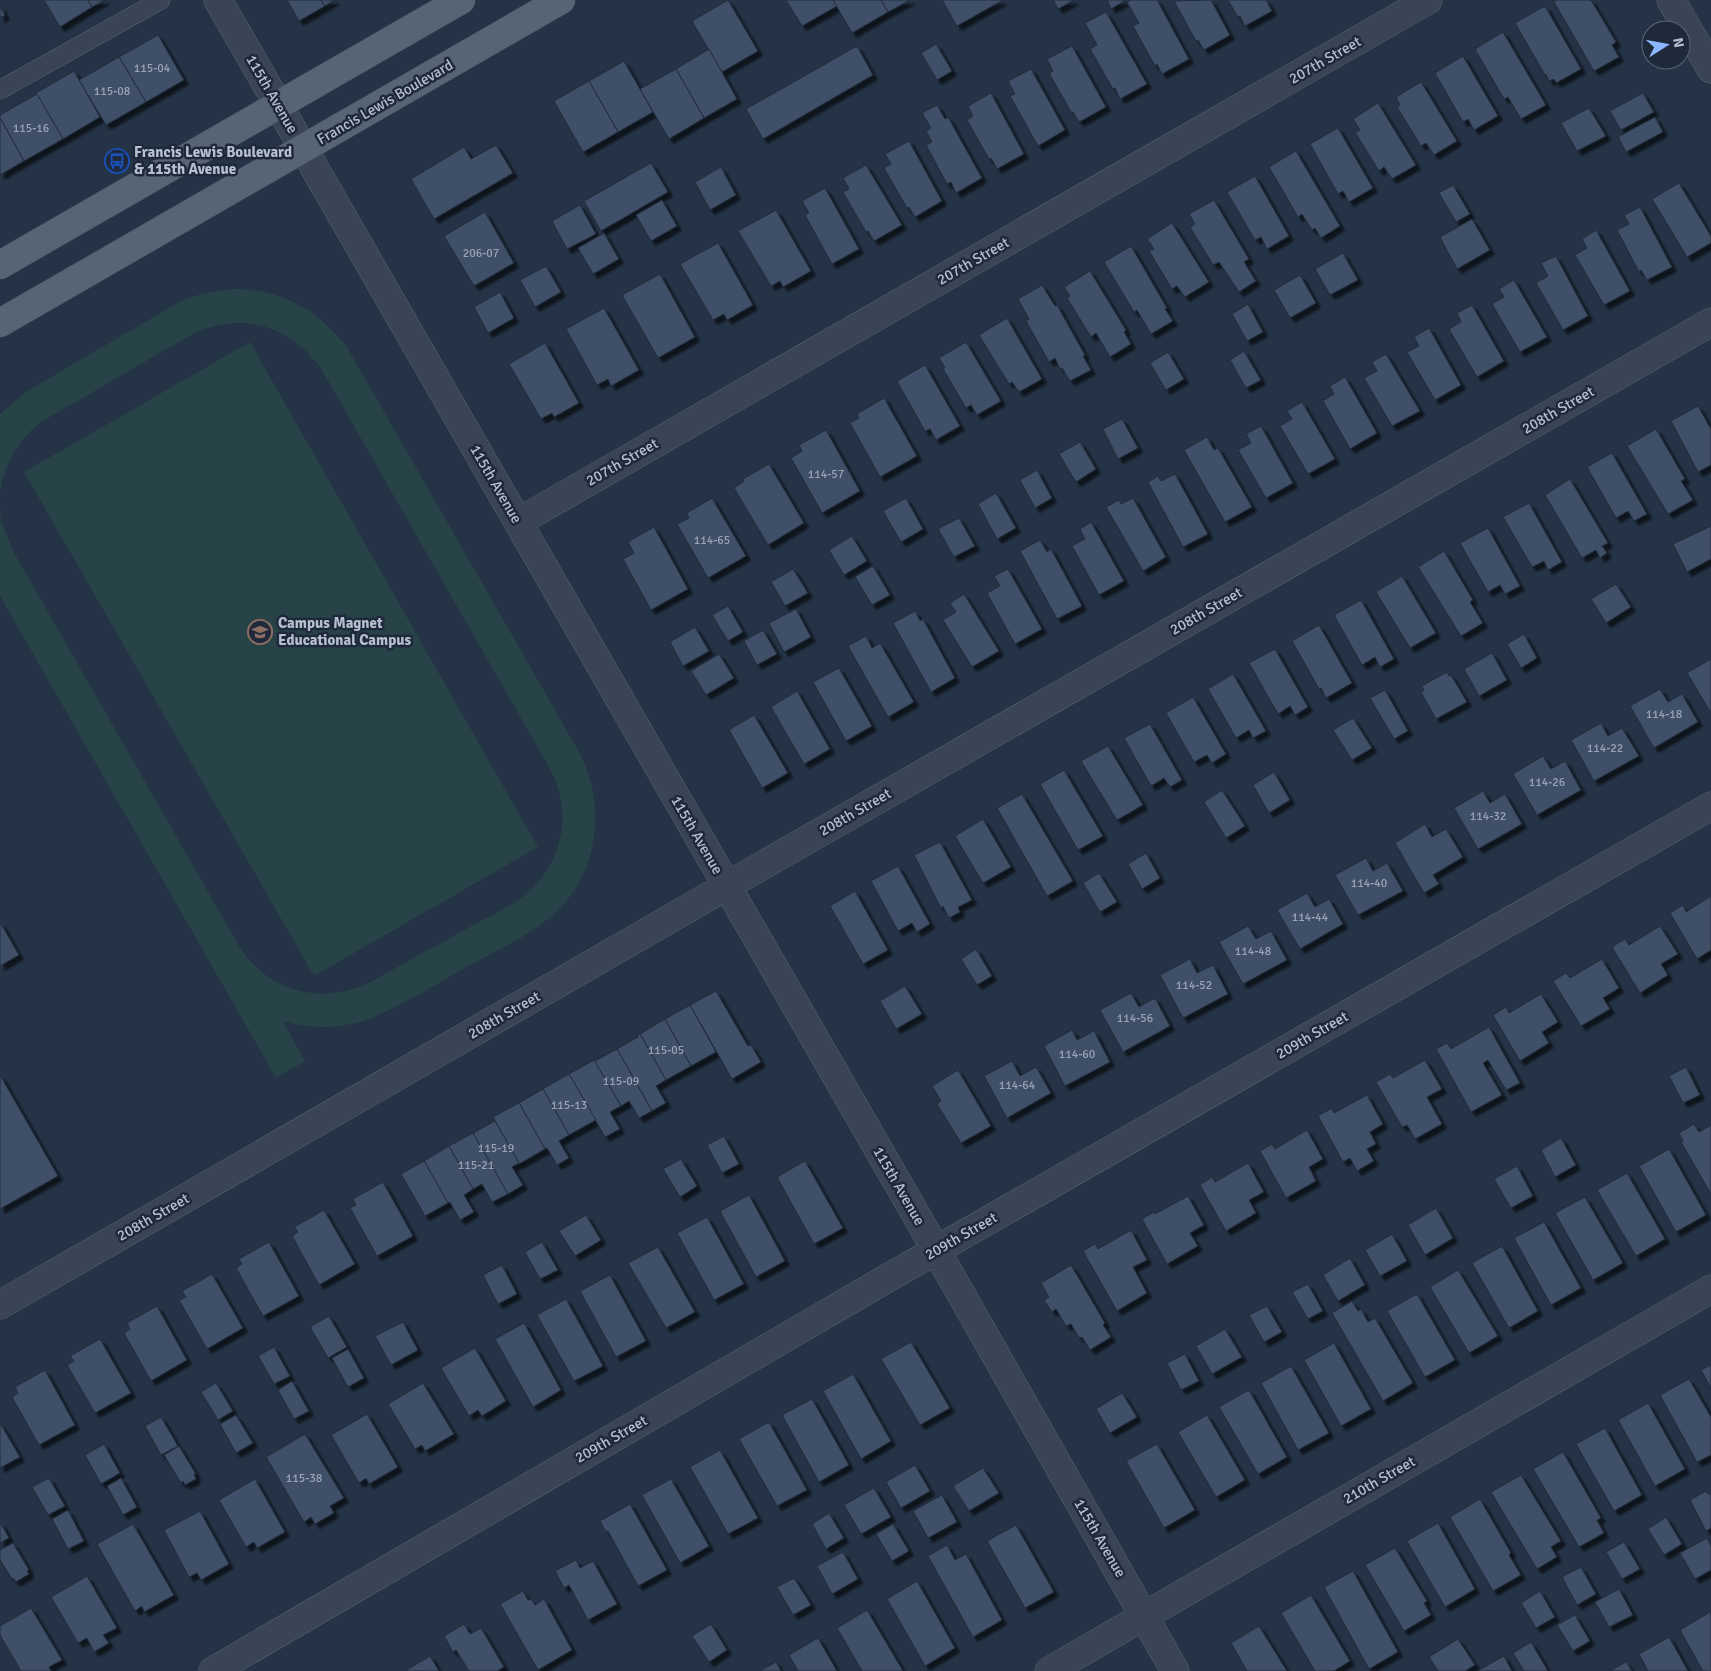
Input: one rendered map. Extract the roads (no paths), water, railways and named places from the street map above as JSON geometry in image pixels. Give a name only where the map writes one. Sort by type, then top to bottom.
[{"type":"main road","points":[[0,266],[461,0]]},
{"type":"main road","name":"Francis Lewis Boulevard","points":[[0,323],[561,0]]},
{"type":"street","name":"115th Avenue","points":[[218,0],[1176,1671]]},
{"type":"street","name":"207th Street","points":[[518,522],[1428,0]]},
{"type":"street","points":[[1671,0],[1711,69]]},
{"type":"street","name":"208th Street","points":[[0,1306],[726,886],[1711,322]]},
{"type":"street","name":"209th Street","points":[[213,1671],[936,1250],[1711,806]]},
{"type":"street","name":"210th Street","points":[[1048,1671],[1711,1289]]},
{"type":"lane","points":[[0,90],[162,0]]},
{"type":"place","name":"Francis Lewis Boulevard & 115th Avenue","points":[[117,161]]},
{"type":"place","name":"Campus Magnet Educational Campus","points":[[260,632]]}]
